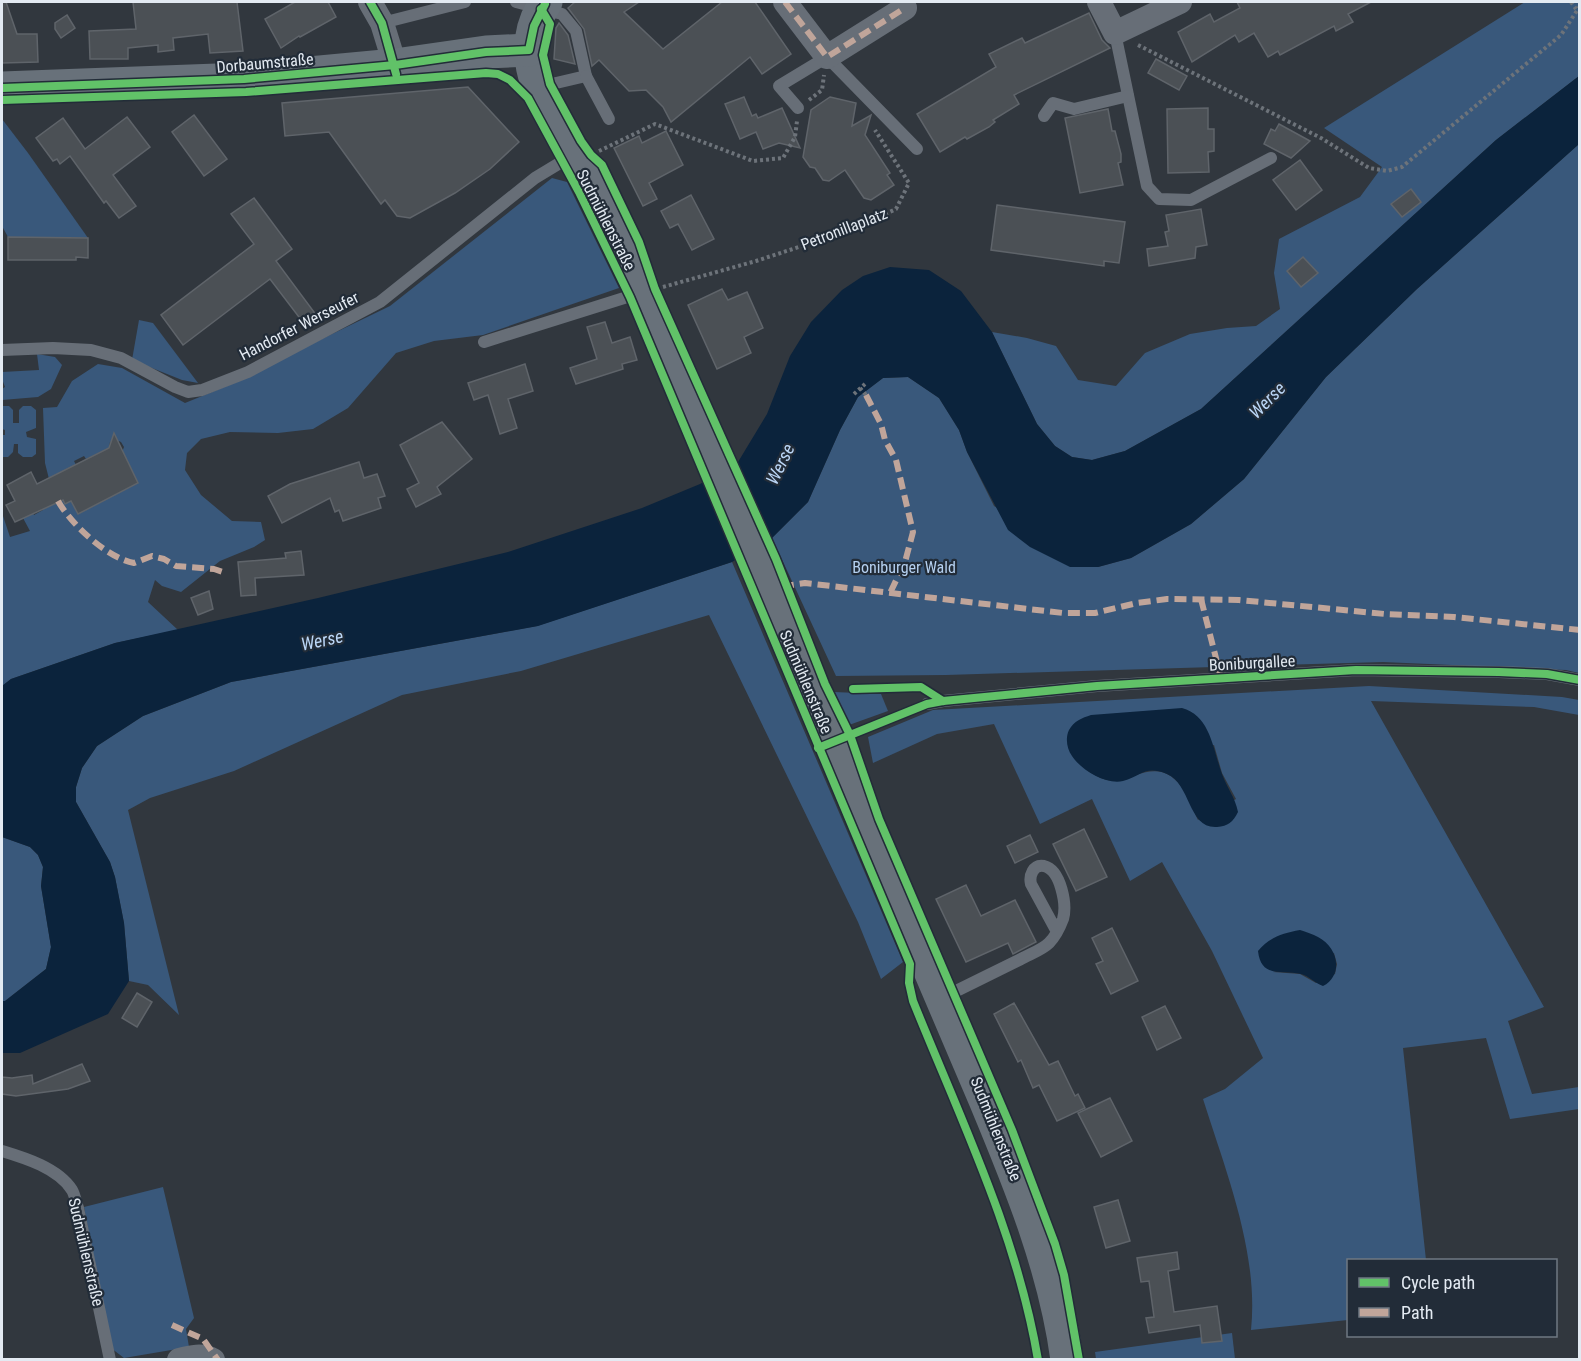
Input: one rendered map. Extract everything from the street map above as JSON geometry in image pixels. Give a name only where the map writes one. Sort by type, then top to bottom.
[{"type":"street","points":[[370,2],[382,23],[394,65]]},
{"type":"street","points":[[784,2],[827,57],[905,8]]},
{"type":"street","points":[[1099,2],[1115,33],[1180,2]]},
{"type":"street","points":[[529,50],[534,26],[535,4]]},
{"type":"street","name":"Dorbaumstraße","points":[[2,88],[224,80],[394,65],[486,52],[529,50]]},
{"type":"street","name":"Sudmühlenstraße","points":[[529,50],[530,62],[538,87],[582,155],[626,252],[648,291],[761,574],[998,1130],[1032,1221],[1056,1300],[1067,1359]]},
{"type":"street","points":[[178,1359],[208,1357],[213,1359]]},
{"type":"lane","points":[[382,23],[465,2]]},
{"type":"lane","points":[[535,4],[562,14],[576,31],[586,76],[609,119]]},
{"type":"lane","points":[[1115,33],[1147,186],[1159,199],[1191,200],[1271,158]]},
{"type":"lane","points":[[798,108],[779,86],[827,57],[917,149]]},
{"type":"lane","points":[[538,87],[586,76]]},
{"type":"lane","points":[[1044,116],[1053,103],[1074,109],[1128,96]]},
{"type":"lane","name":"Handorfer Werseufer","points":[[2,350],[53,348],[91,350],[121,357],[188,392],[201,390],[248,372],[380,303],[535,177],[582,155]]},
{"type":"lane","points":[[484,342],[648,291]]},
{"type":"lane","name":"Boniburgallee","points":[[927,704],[1097,686],[1356,670],[1547,674],[1580,680]]},
{"type":"lane","points":[[941,999],[1045,946],[1057,932],[1066,906],[1063,891],[1051,870],[1044,866],[1038,867],[1029,877],[1031,884],[1057,932]]},
{"type":"lane","name":"Sudmühlenstraße","points":[[2,1150],[46,1168],[72,1191],[78,1208],[110,1359]]},
{"type":"path","points":[[1115,33],[1321,138],[1369,168],[1386,171],[1402,167],[1561,35],[1578,8],[1571,2]]},
{"type":"path","points":[[582,155],[655,124],[753,161],[783,158],[795,137],[798,108],[822,90],[827,57]]},
{"type":"path","points":[[854,393],[865,384]]},
{"type":"path","points":[[860,388],[866,395]]},
{"type":"green space","points":[[1525,2],[1579,2],[1579,76],[1496,140],[1201,409],[1125,451],[1092,460],[1072,457],[1055,446],[1037,424],[992,332],[1056,346],[1078,380],[1116,386],[1145,353],[1190,334],[1256,326],[1280,309],[1274,273],[1279,239],[1360,197],[1382,167],[1324,128]]},
{"type":"green space","points":[[2,119],[88,238],[8,237],[2,226]]},
{"type":"green space","name":"Boniburger Wald","points":[[1579,144],[1579,673],[1566,670],[1383,662],[946,675],[836,676],[772,538],[808,502],[840,430],[858,397],[883,378],[908,377],[939,398],[959,430],[967,452],[994,506],[1098,567],[1131,558],[1191,524],[1244,479],[1326,377],[1417,289]]},
{"type":"green space","points":[[552,178],[567,182],[619,288],[483,335],[434,341],[396,353],[348,408],[313,429],[278,433],[230,432],[201,439],[187,453],[185,470],[201,495],[232,521],[261,522],[265,540],[220,561],[181,592],[162,586],[155,580],[148,602],[178,630],[115,643],[11,679],[2,686],[2,513],[10,537],[30,531],[23,518],[33,513],[34,515],[62,498],[65,504],[71,501],[78,514],[138,483],[122,452],[124,447],[116,440],[110,442],[109,448],[86,459],[84,456],[74,461],[76,465],[63,471],[66,477],[52,491],[45,463],[43,408],[57,407],[72,381],[98,364],[122,368],[185,403],[239,381],[390,306]]},
{"type":"green space","points":[[139,320],[153,323],[198,383],[182,380],[132,360]]},
{"type":"green space","points":[[37,354],[55,357],[62,365],[51,389],[38,397],[2,400],[2,389],[5,387],[2,372],[39,370]]},
{"type":"green space","points":[[2,406],[9,406],[13,410],[13,423],[19,423],[19,410],[23,406],[31,406],[36,410],[36,428],[26,432],[27,437],[36,439],[36,454],[32,457],[23,457],[18,453],[18,444],[14,444],[13,452],[8,457],[2,457],[2,435],[5,435],[5,430],[2,429]]},
{"type":"green space","points":[[732,562],[903,962],[881,979],[858,922],[709,615],[521,671],[402,695],[234,771],[150,798],[128,810],[179,1015],[148,985],[129,981],[124,923],[115,877],[110,862],[76,802],[76,787],[82,768],[97,746],[143,716],[231,682],[537,626]]},
{"type":"green space","points":[[1369,686],[1562,697],[1579,700],[1579,715],[1534,707],[1371,701],[1544,1007],[1508,1021],[1532,1094],[1579,1087],[1579,1109],[1510,1119],[1486,1038],[1403,1048],[1426,1259],[1347,1259],[1347,1320],[1251,1330],[1250,1272],[1239,1213],[1203,1099],[1225,1089],[1263,1058],[1212,951],[1162,862],[1130,881],[1092,799],[1040,824],[994,724],[937,734],[873,763],[868,737],[933,710]],"holes":[[[1214,745],[1222,773],[1236,799],[1198,820],[1184,790],[1165,773],[1157,771],[1108,780],[1088,771]],[[1334,953],[1337,964],[1335,974],[1316,983],[1300,974],[1273,972]]]},
{"type":"green space","points":[[834,692],[881,694],[888,711],[849,725]]},
{"type":"green space","points":[[2,837],[30,847],[38,855],[43,867],[41,886],[51,947],[46,969],[5,1001],[2,1001]]},
{"type":"green space","points":[[163,1187],[194,1318],[186,1329],[189,1347],[124,1358],[111,1348],[84,1207]]},
{"type":"green space","points":[[1232,1333],[1235,1359],[1096,1359],[1095,1352]]},
{"type":"water","name":"Werse","points":[[1579,76],[1579,144],[1417,289],[1326,377],[1244,479],[1191,524],[1131,558],[1098,567],[1070,567],[1030,547],[1008,530],[967,452],[959,430],[939,398],[908,377],[883,378],[858,397],[840,430],[808,502],[772,538],[732,562],[538,626],[231,682],[143,716],[97,746],[82,768],[76,787],[76,802],[110,862],[115,877],[124,923],[129,981],[108,1014],[20,1053],[2,1053],[2,1001],[46,969],[51,947],[41,886],[43,867],[38,855],[30,847],[2,837],[2,686],[11,679],[115,643],[318,598],[508,552],[642,508],[700,484],[738,462],[767,414],[790,356],[811,322],[842,290],[863,276],[890,267],[929,270],[961,291],[992,332],[1037,424],[1055,446],[1072,457],[1092,460],[1125,451],[1201,409],[1496,140]]},
{"type":"water","points":[[1182,708],[1192,712],[1205,726],[1222,774],[1235,802],[1238,812],[1232,821],[1224,826],[1208,826],[1200,821],[1181,787],[1167,774],[1148,771],[1123,781],[1109,781],[1081,766],[1069,750],[1067,740],[1069,730],[1076,722],[1088,716]]},
{"type":"water","points":[[1300,930],[1325,942],[1334,954],[1336,968],[1334,975],[1323,986],[1301,974],[1268,969],[1260,960],[1258,951],[1267,942],[1282,934]]},
{"type":"building","points":[[2,2],[6,2],[17,34],[37,34],[38,62],[2,63]]},
{"type":"building","points":[[133,2],[237,2],[243,51],[210,53],[208,34],[173,38],[174,50],[158,52],[158,45],[128,48],[128,59],[90,59],[89,31],[136,29]]},
{"type":"building","points":[[295,2],[328,2],[336,17],[281,48],[265,19]]},
{"type":"building","points":[[575,2],[639,2],[624,12],[663,49],[722,2],[755,2],[791,54],[762,74],[750,57],[671,122],[663,107],[646,90],[629,91],[599,60],[592,66],[584,29],[568,8]]},
{"type":"building","points":[[1237,2],[1371,2],[1348,14],[1353,22],[1336,31],[1334,26],[1280,55],[1278,51],[1268,57],[1254,33],[1239,42],[1235,35],[1192,62],[1178,32],[1210,14],[1214,22],[1240,8]]},
{"type":"building","points":[[1089,13],[1102,40],[1110,48],[1014,95],[1019,104],[993,120],[995,122],[989,127],[967,139],[965,137],[940,152],[917,114],[996,67],[989,54],[1022,38],[1025,43]]},
{"type":"building","points":[[67,15],[75,28],[61,38],[55,29],[55,23]]},
{"type":"building","points":[[559,23],[568,35],[575,64],[554,59],[556,28]]},
{"type":"building","points":[[1156,59],[1187,76],[1179,90],[1148,73]]},
{"type":"building","points":[[468,87],[519,142],[490,169],[455,193],[410,218],[397,216],[385,200],[381,204],[329,132],[285,136],[282,103]]},
{"type":"building","points":[[744,97],[752,116],[756,114],[758,118],[782,108],[800,148],[779,143],[763,149],[756,132],[740,139],[725,104]]},
{"type":"building","points":[[830,97],[856,103],[852,126],[871,115],[865,135],[890,173],[887,175],[894,185],[871,200],[864,198],[845,170],[829,181],[823,180],[815,168],[810,167],[803,157],[811,110]]},
{"type":"building","points":[[1208,108],[1208,129],[1214,129],[1214,151],[1208,152],[1209,172],[1168,173],[1167,109]]},
{"type":"building","points":[[1108,109],[1112,131],[1115,131],[1121,154],[1121,162],[1118,163],[1123,185],[1080,193],[1065,118]]},
{"type":"building","points":[[194,115],[227,159],[204,176],[172,132]]},
{"type":"building","points":[[127,117],[150,147],[113,175],[136,206],[119,218],[106,201],[104,203],[70,156],[60,164],[57,159],[53,161],[36,138],[63,118],[85,149]]},
{"type":"building","points":[[1279,124],[1310,141],[1291,158],[1264,144],[1271,129],[1275,131]]},
{"type":"building","points":[[666,131],[683,165],[649,183],[657,199],[643,206],[614,148],[639,136],[642,143]]},
{"type":"building","points":[[1300,160],[1322,190],[1296,210],[1273,180]]},
{"type":"building","points":[[1411,189],[1421,202],[1402,217],[1391,204]]},
{"type":"building","points":[[691,195],[714,239],[692,250],[678,224],[670,228],[661,211]]},
{"type":"building","points":[[254,198],[292,249],[276,261],[317,316],[305,325],[270,279],[183,345],[161,315],[254,244],[231,214]]},
{"type":"building","points":[[997,205],[1125,222],[1119,263],[1104,261],[1104,266],[991,250]]},
{"type":"building","points":[[1201,209],[1207,245],[1196,247],[1195,258],[1149,266],[1147,249],[1168,246],[1165,232],[1169,231],[1166,215]]},
{"type":"building","points":[[8,237],[88,238],[88,258],[8,260]]},
{"type":"building","points":[[1303,257],[1318,273],[1301,287],[1287,271]]},
{"type":"building","points":[[722,289],[728,300],[747,292],[763,328],[744,337],[751,353],[717,369],[688,305]]},
{"type":"building","points":[[605,322],[612,343],[630,337],[637,360],[622,364],[623,369],[576,384],[570,368],[597,359],[587,327]]},
{"type":"building","points":[[525,364],[533,391],[508,399],[517,428],[500,434],[488,395],[474,400],[468,383]]},
{"type":"building","points":[[442,422],[472,459],[437,487],[441,494],[416,507],[407,489],[419,483],[400,445]]},
{"type":"building","points":[[114,433],[138,483],[78,514],[71,501],[65,504],[63,500],[15,522],[6,505],[15,501],[7,485],[31,472],[37,484],[109,448]]},
{"type":"building","points":[[359,462],[364,478],[377,474],[385,496],[378,498],[381,508],[343,521],[339,510],[335,512],[330,498],[282,523],[268,496],[290,484]]},
{"type":"building","points":[[301,551],[304,575],[255,578],[256,595],[241,596],[238,562],[286,558],[285,553]]},
{"type":"building","points":[[209,591],[213,609],[198,615],[191,598]]},
{"type":"building","points":[[1084,829],[1107,877],[1076,891],[1053,844]]},
{"type":"building","points":[[1030,835],[1038,852],[1015,863],[1007,846]]},
{"type":"building","points":[[966,885],[981,916],[1015,900],[1036,942],[1013,954],[1008,943],[966,962],[936,899]]},
{"type":"building","points":[[1112,928],[1138,981],[1111,994],[1096,964],[1103,961],[1092,938]]},
{"type":"building","points":[[137,993],[152,1002],[137,1027],[122,1018]]},
{"type":"building","points":[[1014,1003],[1049,1065],[1058,1061],[1075,1096],[1078,1094],[1085,1108],[1057,1121],[1039,1085],[1033,1088],[1021,1060],[1018,1062],[994,1014]]},
{"type":"building","points":[[1165,1006],[1181,1038],[1157,1050],[1142,1017]]},
{"type":"building","points":[[82,1064],[90,1081],[68,1089],[16,1096],[2,1094],[2,1077],[32,1075],[33,1084]]},
{"type":"building","points":[[1110,1098],[1132,1141],[1101,1157],[1078,1113]]},
{"type":"building","points":[[1118,1200],[1130,1241],[1106,1248],[1094,1207]]},
{"type":"building","points":[[1177,1252],[1179,1269],[1168,1271],[1174,1312],[1217,1306],[1222,1341],[1202,1343],[1200,1325],[1149,1333],[1146,1318],[1154,1317],[1149,1281],[1141,1282],[1137,1258]]},
{"type":"marked path","points":[[785,2],[827,57],[905,8]]},
{"type":"marked path","points":[[866,395],[896,460],[913,532],[905,562],[890,593]]},
{"type":"marked path","points":[[58,501],[72,520],[91,539],[124,560],[134,563],[152,556],[164,559],[176,566],[214,569],[226,573]]},
{"type":"marked path","points":[[787,590],[786,586],[805,583],[1063,613],[1095,613],[1167,599],[1239,600],[1385,614],[1454,617],[1580,630]]},
{"type":"marked path","points":[[1201,599],[1221,678]]},
{"type":"marked path","points":[[172,1325],[203,1339],[218,1360]]},
{"type":"cycle path","points":[[370,2],[382,23],[396,74]]},
{"type":"cycle path","points":[[2,88],[244,79],[395,65],[486,52],[529,50],[534,26],[545,4]]},
{"type":"cycle path","points":[[541,9],[550,24],[543,55],[550,84],[581,141],[602,165],[639,242],[655,289],[776,559],[825,684],[850,735],[879,819],[1012,1130],[1055,1244],[1064,1275],[1079,1360]]},
{"type":"cycle path","points":[[2,100],[246,92],[486,73],[498,74],[510,80],[528,98],[579,192],[630,297],[910,964],[909,983],[913,1001],[1002,1222],[1029,1313],[1038,1360]]},
{"type":"cycle path","points":[[818,748],[927,704],[1097,686],[1356,670],[1547,674],[1580,680]]},
{"type":"cycle path","points":[[853,689],[921,687],[943,701]]}]
